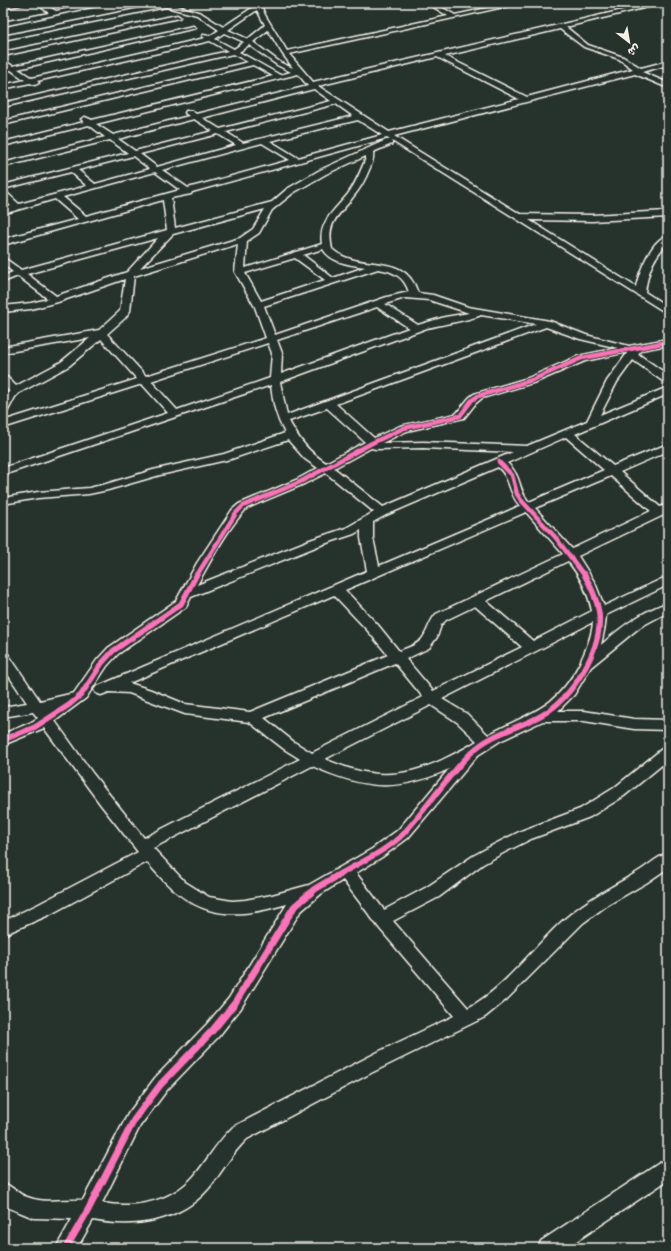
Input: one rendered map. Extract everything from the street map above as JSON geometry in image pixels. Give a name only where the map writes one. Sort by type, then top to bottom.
[{"type":"street","points":[[3,7],[25,3]]},
{"type":"street","points":[[38,3],[55,14]]},
{"type":"street","points":[[3,24],[107,3]]},
{"type":"street","points":[[430,3],[454,17]]},
{"type":"street","points":[[480,3],[492,9]]},
{"type":"street","points":[[285,53],[519,3]]},
{"type":"street","points":[[3,165],[438,55],[661,3]]},
{"type":"street","points":[[3,38],[168,4],[194,11],[224,31],[249,42],[279,64],[298,72]]},
{"type":"street","points":[[109,47],[128,59],[211,39],[224,31],[257,5],[268,26],[298,72],[313,86],[359,117],[668,311]]},
{"type":"street","points":[[118,6],[128,12]]},
{"type":"street","points":[[158,6],[233,52],[279,77]]},
{"type":"street","points":[[76,9],[92,19]]},
{"type":"street","points":[[43,16],[54,27],[87,52]]},
{"type":"street","points":[[110,16],[128,27]]},
{"type":"street","points":[[3,54],[177,17]]},
{"type":"street","points":[[149,23],[168,34]]},
{"type":"street","points":[[3,87],[31,81],[170,66],[233,52],[240,50],[268,26]]},
{"type":"street","points":[[561,26],[586,46],[621,58],[637,71],[668,86]]},
{"type":"street","points":[[3,70],[194,28]]},
{"type":"street","points":[[112,30],[130,42]]},
{"type":"street","points":[[164,50],[185,63]]},
{"type":"street","points":[[438,55],[527,100]]},
{"type":"street","points":[[3,123],[13,121],[121,72],[128,59]]},
{"type":"street","points":[[3,62],[188,192]]},
{"type":"street","points":[[3,105],[59,101],[144,86],[172,83],[186,76],[254,63]]},
{"type":"street","points":[[3,242],[298,161],[668,63]]},
{"type":"street","points":[[170,66],[176,70]]},
{"type":"street","points":[[3,144],[28,132],[88,122],[298,72]]},
{"type":"street","points":[[172,83],[193,98]]},
{"type":"street","points":[[214,92],[236,106]]},
{"type":"street","points":[[257,101],[281,116]]},
{"type":"street","points":[[174,102],[218,132],[242,146]]},
{"type":"street","points":[[3,187],[336,102]]},
{"type":"street","points":[[303,110],[329,124]]},
{"type":"street","points":[[3,211],[242,146],[359,117]]},
{"type":"street","points":[[263,120],[287,135]]},
{"type":"street","points":[[13,121],[28,132]]},
{"type":"street","points":[[3,309],[31,306],[55,300],[130,274],[243,240],[256,231],[269,209],[290,191],[306,181],[370,151],[391,137]]},
{"type":"street","points":[[264,141],[298,161]]},
{"type":"street","points":[[3,150],[16,162]]},
{"type":"street","points":[[370,151],[370,158],[360,181],[351,195],[333,215],[324,236],[326,245],[328,250],[343,260],[379,265],[404,275],[413,288],[414,295]]},
{"type":"street","points":[[32,158],[52,174]]},
{"type":"street","points":[[72,169],[94,187]]},
{"type":"street","points":[[3,170],[18,183]]},
{"type":"street","points":[[3,194],[17,207]]},
{"type":"street","points":[[57,197],[85,220]]},
{"type":"street","points":[[167,197],[172,231]]},
{"type":"street","points":[[3,279],[19,273],[275,204]]},
{"type":"street","points":[[519,217],[597,218],[668,214]]},
{"type":"street","points":[[3,410],[10,396],[16,391],[66,364],[122,316],[125,311],[130,274],[153,248],[172,231]]},
{"type":"street","points":[[640,293],[647,260],[668,238]]},
{"type":"street","points":[[243,240],[240,272],[258,305],[277,353],[275,380],[279,408],[283,420],[298,446],[308,457],[327,468],[382,512]]},
{"type":"street","points":[[240,272],[326,245]]},
{"type":"street","points":[[296,254],[332,281]]},
{"type":"street","points":[[3,260],[55,300]]},
{"type":"street","points":[[258,305],[379,265]]},
{"type":"street","points":[[3,426],[272,339],[399,296],[414,295],[436,298],[466,310],[547,323],[583,337],[634,350],[668,380]]},
{"type":"street","points":[[378,303],[417,329]]},
{"type":"street","points":[[3,472],[275,380],[417,329],[457,318],[496,314]]},
{"type":"street","points":[[283,420],[547,323]]},
{"type":"street","points":[[3,350],[101,333]]},
{"type":"street","points":[[101,333],[175,414]]},
{"type":"street","points":[[3,740],[47,720],[81,695],[102,663],[113,651],[176,609],[187,594],[203,563],[239,509],[256,500],[300,482],[372,443],[412,426],[460,416],[464,413],[473,398],[478,396],[532,380],[582,358],[634,350],[668,342]]},
{"type":"street","points":[[591,423],[606,390],[634,350]]},
{"type":"street","points":[[3,379],[16,391]]},
{"type":"street","points":[[187,594],[314,543],[350,531],[382,512],[668,390]]},
{"type":"street","points":[[329,404],[372,443],[378,446],[418,444],[529,449]]},
{"type":"street","points":[[3,712],[67,700],[101,690],[131,688],[148,693],[180,707],[200,711],[252,717],[425,645],[429,642],[433,626],[441,617],[664,510],[611,470],[568,433]]},
{"type":"street","points":[[3,501],[38,495],[89,491],[108,487],[157,472],[196,465],[234,455],[291,435]]},
{"type":"street","points":[[101,690],[337,590],[611,470],[668,447]]},
{"type":"street","points":[[252,717],[287,745],[311,760],[339,771],[364,778],[384,781],[401,780],[422,774],[473,751],[486,742],[541,716],[562,701],[585,666],[595,641],[599,613],[593,590],[569,555],[517,495],[512,475],[499,462]]},
{"type":"street","points":[[367,522],[367,538],[374,574]]},
{"type":"street","points":[[3,928],[42,910],[146,850],[311,760],[599,613],[668,580]]},
{"type":"street","points":[[337,590],[374,628],[432,699],[462,718],[486,742]]},
{"type":"street","points":[[477,600],[532,648]]},
{"type":"street","points":[[585,666],[628,628],[644,618],[666,608]]},
{"type":"street","points":[[3,657],[115,814],[164,872],[192,896],[205,903],[220,907],[245,908],[315,889]]},
{"type":"street","points":[[541,716],[584,716],[634,724],[668,725]]},
{"type":"street","points":[[66,1248],[88,1210],[134,1120],[161,1084],[213,1030],[235,1003],[294,907],[315,889],[377,853],[403,834],[473,751]]},
{"type":"street","points":[[382,919],[433,892],[478,860],[500,848],[526,835],[586,813],[619,792],[668,752]]},
{"type":"street","points":[[3,1192],[18,1204],[31,1209],[50,1211],[88,1210],[115,1214],[138,1214],[164,1208],[188,1195],[206,1176],[230,1141],[240,1133],[407,1045],[444,1030],[488,1004],[592,907],[646,875],[668,859]]},
{"type":"street","points":[[345,871],[382,919],[466,1018]]},
{"type":"street","points":[[548,1248],[668,1169]]},
{"type":"cycle path","points":[[3,740],[35,727],[69,705],[81,695],[102,663],[113,651],[181,604],[203,563],[236,513],[243,506],[300,482],[372,443],[404,428],[460,416],[472,400],[478,396],[532,380],[582,358],[668,342]]},
{"type":"cycle path","points":[[66,1248],[88,1210],[134,1120],[161,1084],[213,1030],[235,1003],[294,907],[315,889],[377,853],[403,834],[473,751],[495,737],[542,715],[566,696],[579,678],[592,651],[598,632],[599,613],[596,598],[580,567],[569,552],[521,500],[517,494],[512,475],[499,462]]}]
